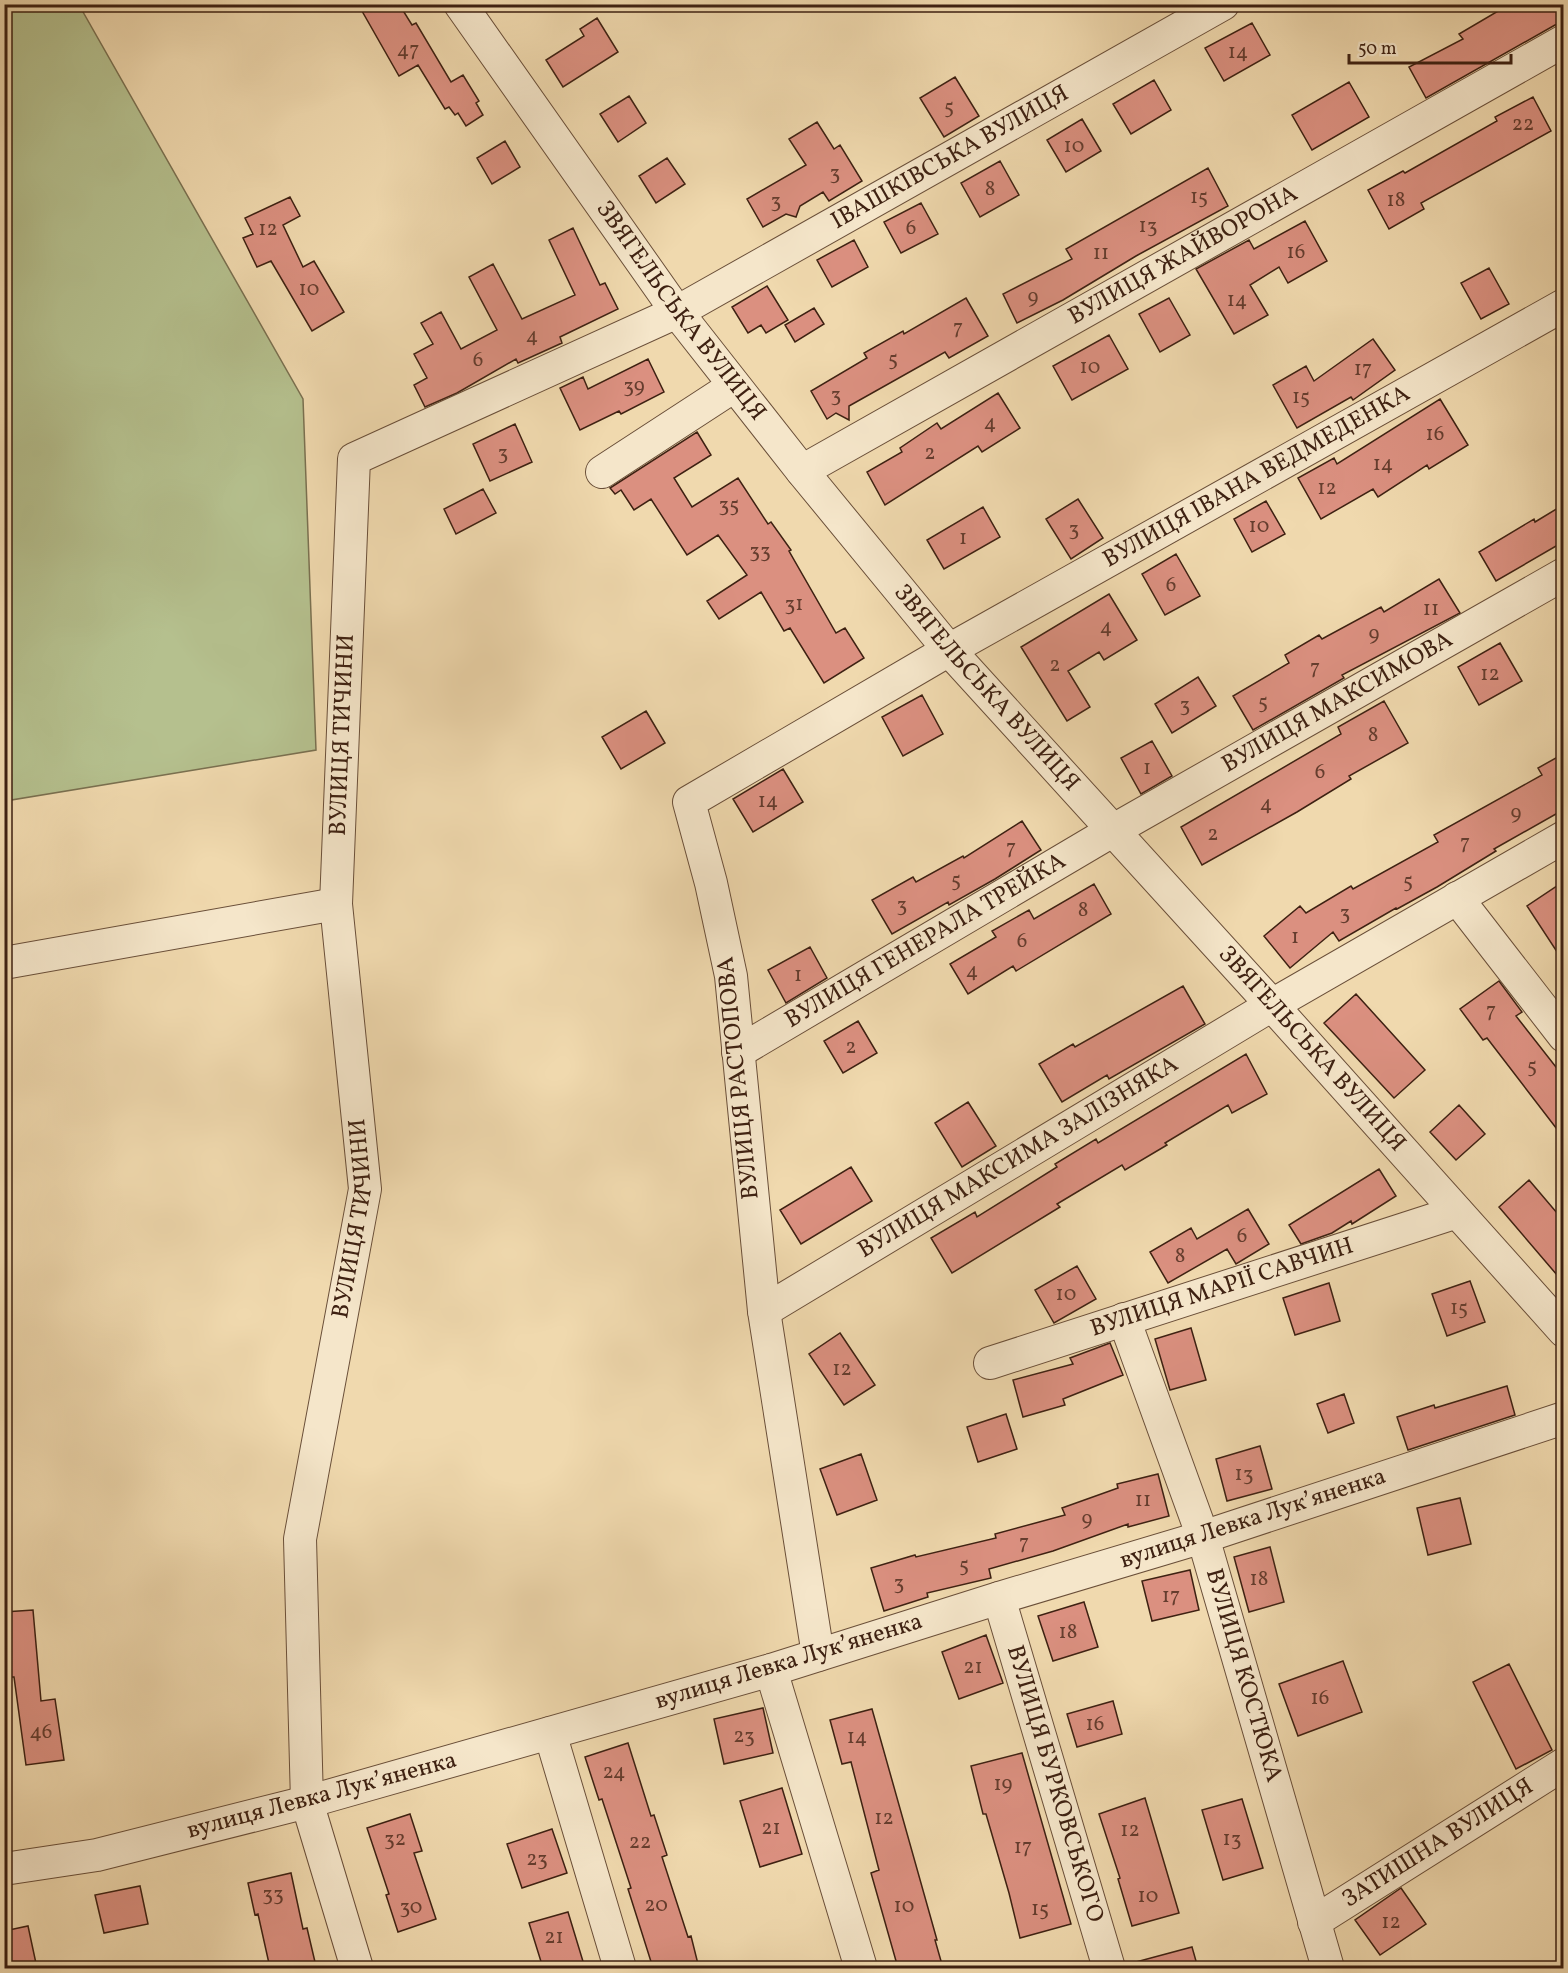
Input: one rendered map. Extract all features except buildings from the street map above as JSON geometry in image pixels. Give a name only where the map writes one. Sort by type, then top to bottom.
[{"type":"street","name":"ЗВЯГЕЛЬСЬКА ВУЛИЦЯ","points":[[460,4],[677,312],[802,471],[949,650],[1272,1005],[1563,1331]]},
{"type":"street","name":"ІВАШКІВСЬКА ВУЛИЦЯ","points":[[354,459],[677,312],[1223,4]]},
{"type":"street","name":"ВУЛИЦЯ ЖАЙВОРОНА","points":[[802,471],[1563,41]]},
{"type":"street","name":"ВУЛИЦЯ ІВАНА ВЕДМЕДЕНКА","points":[[949,650],[1563,304]]},
{"type":"street","points":[[602,472],[735,386]]},
{"type":"street","name":"ВУЛИЦЯ ТИЧИНИ","points":[[354,459],[336,904],[365,1189],[300,1539],[307,1802],[357,1968]]},
{"type":"street","name":"ВУЛИЦЯ МАКСИМОВА","points":[[1112,831],[1563,574]]},
{"type":"street","name":"ВУЛИЦЯ РАСТОПОВА","points":[[818,1655],[764,1311],[731,976],[711,883],[689,802],[949,650]]},
{"type":"street","name":"ВУЛИЦЯ ГЕНЕРАЛА ТРЕЙКА","points":[[738,1052],[1112,831]]},
{"type":"street","name":"ВУЛИЦЯ МАКСИМА ЗАЛІЗНЯКА","points":[[764,1311],[1272,1005],[1563,837]]},
{"type":"street","points":[[1457,898],[1563,1036]]},
{"type":"street","points":[[4,963],[336,904]]},
{"type":"street","name":"ВУЛИЦЯ МАРІЇ САВЧИН","points":[[990,1363],[1456,1212]]},
{"type":"street","name":"ВУЛИЦЯ КОСТЮКА","points":[[1124,1319],[1203,1537],[1328,1968]]},
{"type":"street","name":"вулиця Левка Лукʼяненка","points":[[4,1869],[97,1855],[307,1802],[771,1670],[1203,1537],[1563,1418]]},
{"type":"street","name":"ВУЛИЦЯ БУРКОВСЬКОГО","points":[[999,1598],[1109,1968]]},
{"type":"street","points":[[771,1670],[861,1968]]},
{"type":"street","points":[[550,1733],[620,1968]]},
{"type":"street","name":"ЗАТИШНА ВУЛИЦЯ","points":[[1314,1922],[1563,1764]]},
{"type":"green space","points":[[5,4],[79,5],[303,399],[316,750],[5,801]]}]
